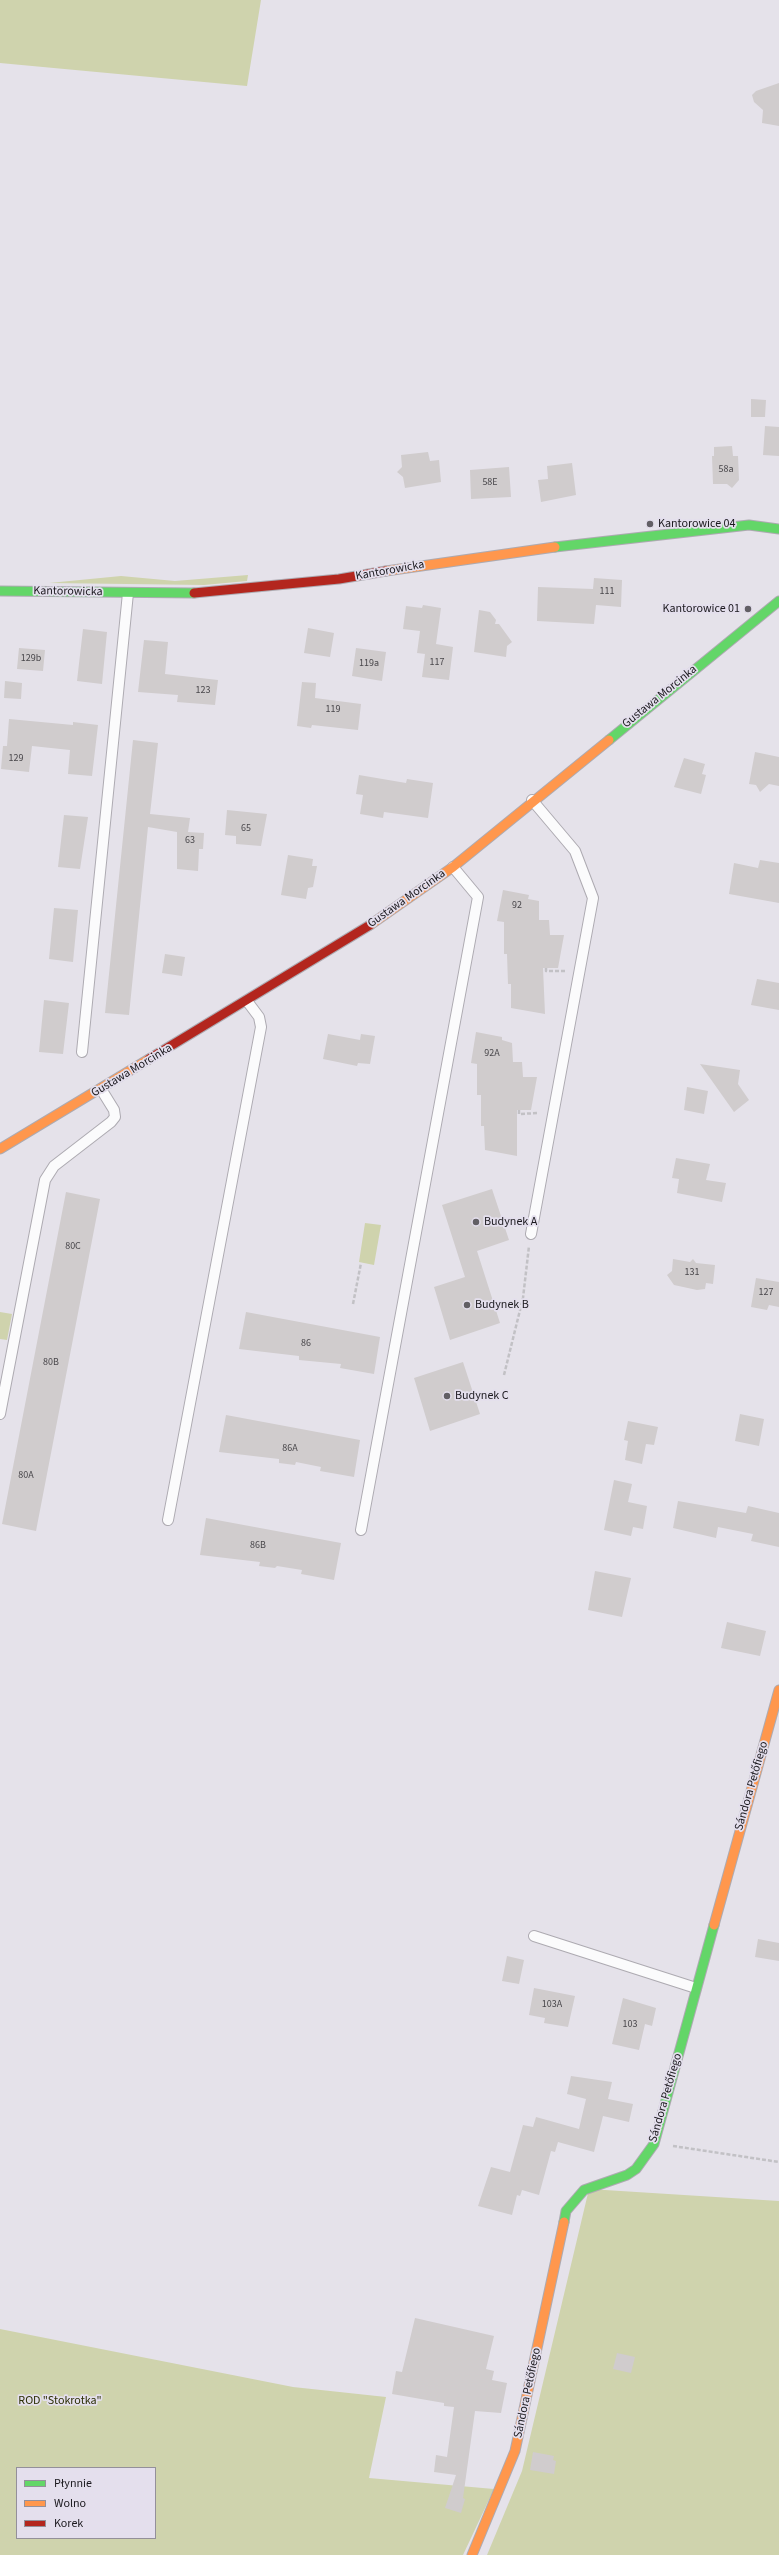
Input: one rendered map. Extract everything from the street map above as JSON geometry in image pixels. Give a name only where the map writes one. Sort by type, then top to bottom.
[{"type":"street","name":"Kantorowicka","points":[[0,591],[198,593],[339,579],[565,544],[749,525],[779,529]]},
{"type":"street","name":"Gustawa Morcinka","points":[[0,1149],[247,1001],[385,916],[453,867],[532,800],[779,601]]},
{"type":"street","name":"Sándora Petőfiego","points":[[472,2555],[515,2451],[566,2211],[584,2190],[627,2175],[636,2169],[654,2144],[779,1690]]},
{"type":"lane","points":[[82,1052],[128,593]]},
{"type":"lane","points":[[531,1234],[593,898],[575,851],[532,800]]},
{"type":"lane","points":[[361,1530],[478,897],[453,867]]},
{"type":"lane","points":[[168,1520],[261,1027],[259,1017],[247,1001]]},
{"type":"lane","points":[[0,1414],[45,1180],[54,1166],[111,1122],[115,1117],[114,1110],[101,1089]]},
{"type":"lane","points":[[534,1936],[696,1988]]},
{"type":"path","points":[[546,968],[546,971],[580,970]]},
{"type":"path","points":[[519,1110],[519,1114],[554,1113]]},
{"type":"path","points":[[504,1374],[523,1298],[531,1234]]},
{"type":"path","points":[[353,1304],[361,1263]]},
{"type":"path","points":[[654,2144],[726,2152],[779,2162]]},
{"type":"green space","points":[[0,0],[261,0],[247,86],[0,63]]},
{"type":"green space","points":[[248,575],[247,581],[204,585],[49,583],[121,576],[175,581]]},
{"type":"green space","points":[[365,1223],[381,1225],[374,1265],[359,1262]]},
{"type":"green space","points":[[0,1312],[12,1314],[7,1340],[0,1339]]},
{"type":"green space","points":[[589,2189],[779,2201],[779,2555],[487,2555],[522,2471]]},
{"type":"green space","name":"ROD \"Stokrotka\"","points":[[0,2329],[293,2387],[386,2397],[369,2478],[494,2489],[463,2555],[0,2555]]},
{"type":"building","points":[[779,83],[779,126],[762,123],[763,110],[754,102],[752,95],[756,91]]},
{"type":"building","points":[[751,399],[766,400],[765,417],[751,417]]},
{"type":"building","points":[[765,426],[779,427],[779,456],[763,455]]},
{"type":"building","points":[[732,446],[733,456],[738,456],[739,480],[732,488],[727,484],[713,484],[712,456],[714,456],[714,447]]},
{"type":"building","points":[[428,452],[430,461],[439,460],[441,482],[405,488],[403,477],[397,472],[402,467],[401,455]]},
{"type":"building","points":[[572,463],[576,495],[541,502],[538,480],[548,479],[547,466]]},
{"type":"building","points":[[509,467],[511,497],[471,499],[470,470]]},
{"type":"building","points":[[594,578],[622,580],[621,607],[596,605],[594,624],[537,621],[538,587],[593,589]]},
{"type":"building","points":[[423,605],[441,608],[436,644],[453,647],[449,680],[422,677],[425,654],[417,653],[420,631],[403,629],[406,606],[422,608]]},
{"type":"building","points":[[479,610],[490,612],[496,620],[495,624],[499,624],[512,642],[507,646],[506,657],[474,652]]},
{"type":"building","points":[[308,628],[334,633],[330,657],[304,653]]},
{"type":"building","points":[[83,629],[107,632],[102,684],[77,681]]},
{"type":"building","points":[[144,640],[168,642],[165,674],[218,680],[215,705],[177,702],[178,695],[138,692]]},
{"type":"building","points":[[19,648],[45,650],[43,671],[17,669]]},
{"type":"building","points":[[356,648],[386,652],[382,681],[352,676]]},
{"type":"building","points":[[5,681],[22,683],[21,699],[4,698]]},
{"type":"building","points":[[302,682],[316,683],[315,698],[361,704],[358,730],[312,725],[311,728],[297,726]]},
{"type":"building","points":[[9,719],[73,725],[73,722],[98,725],[92,776],[68,774],[70,750],[32,746],[29,772],[1,769],[3,746],[7,746]]},
{"type":"building","points":[[133,740],[158,743],[150,814],[190,818],[188,832],[204,833],[203,849],[199,849],[198,871],[177,869],[177,832],[148,827],[129,1015],[105,1013]]},
{"type":"building","points":[[755,752],[779,757],[779,786],[769,784],[760,792],[756,785],[749,784]]},
{"type":"building","points":[[684,758],[705,764],[702,774],[706,775],[701,794],[674,787]]},
{"type":"building","points":[[359,775],[406,783],[407,779],[433,783],[428,818],[384,812],[383,818],[360,814],[363,795],[356,794]]},
{"type":"building","points":[[227,810],[267,814],[261,846],[236,844],[236,836],[225,835]]},
{"type":"building","points":[[64,815],[88,817],[80,869],[58,867]]},
{"type":"building","points":[[288,855],[313,859],[312,866],[317,866],[313,887],[308,888],[306,899],[281,895]]},
{"type":"building","points":[[760,860],[779,863],[779,903],[729,894],[734,863],[758,868]]},
{"type":"building","points":[[503,890],[529,895],[528,899],[539,901],[539,920],[549,920],[550,935],[564,935],[558,968],[543,968],[545,1014],[511,1008],[511,984],[508,984],[507,954],[504,954],[504,922],[497,921]]},
{"type":"building","points":[[54,908],[78,910],[73,962],[49,959]]},
{"type":"building","points":[[165,954],[185,957],[182,976],[162,973]]},
{"type":"building","points":[[757,979],[779,983],[779,1010],[751,1005]]},
{"type":"building","points":[[44,1000],[69,1003],[63,1054],[39,1052]]},
{"type":"building","points":[[476,1032],[502,1037],[502,1040],[512,1043],[513,1062],[522,1062],[523,1077],[537,1077],[531,1110],[517,1110],[517,1156],[485,1150],[484,1126],[481,1126],[481,1095],[477,1095],[477,1064],[471,1063]]},
{"type":"building","points":[[328,1034],[360,1040],[361,1034],[375,1036],[370,1064],[358,1063],[357,1066],[323,1059]]},
{"type":"building","points":[[700,1064],[740,1070],[738,1084],[749,1100],[734,1112]]},
{"type":"building","points":[[687,1087],[708,1091],[704,1114],[684,1110]]},
{"type":"building","points":[[676,1158],[710,1164],[706,1180],[726,1183],[722,1202],[677,1193],[679,1179],[672,1178]]},
{"type":"building","points":[[492,1189],[509,1240],[477,1251],[500,1323],[450,1340],[434,1287],[465,1277],[442,1205]]},
{"type":"building","points":[[66,1192],[100,1199],[36,1531],[2,1524]]},
{"type":"building","points":[[673,1259],[690,1262],[693,1259],[696,1263],[715,1265],[713,1284],[706,1283],[705,1289],[697,1290],[674,1285],[667,1275],[672,1271]]},
{"type":"building","points":[[756,1278],[779,1282],[779,1307],[769,1305],[767,1310],[751,1307]]},
{"type":"building","points":[[246,1312],[380,1337],[374,1374],[340,1368],[341,1364],[299,1360],[299,1356],[239,1349]]},
{"type":"building","name":"Budynek C","points":[[463,1362],[480,1414],[430,1431],[414,1378]]},
{"type":"building","points":[[740,1414],[764,1419],[759,1446],[735,1441]]},
{"type":"building","points":[[226,1415],[360,1440],[354,1477],[320,1471],[321,1467],[296,1462],[295,1465],[279,1463],[279,1459],[219,1452]]},
{"type":"building","points":[[628,1421],[658,1427],[654,1445],[646,1444],[642,1464],[625,1460],[628,1441],[624,1440]]},
{"type":"building","points":[[614,1480],[632,1484],[628,1502],[647,1506],[643,1529],[633,1527],[631,1536],[604,1530]]},
{"type":"building","points":[[678,1501],[746,1513],[748,1506],[779,1513],[779,1547],[751,1541],[753,1534],[718,1527],[716,1538],[673,1528]]},
{"type":"building","points":[[206,1518],[341,1543],[334,1580],[301,1574],[302,1570],[277,1566],[275,1568],[259,1566],[260,1562],[200,1555]]},
{"type":"building","points":[[595,1571],[631,1578],[622,1617],[588,1610]]},
{"type":"building","points":[[727,1622],[766,1631],[760,1656],[721,1648]]},
{"type":"building","points":[[758,1939],[779,1943],[779,1961],[755,1957]]},
{"type":"building","points":[[507,1956],[524,1960],[519,1984],[502,1981]]},
{"type":"building","points":[[534,1988],[575,1996],[568,2027],[544,2023],[545,2018],[529,2015]]},
{"type":"building","points":[[623,1998],[656,2008],[652,2026],[645,2024],[639,2050],[612,2044]]},
{"type":"building","points":[[571,2076],[612,2082],[608,2099],[633,2104],[629,2122],[603,2116],[594,2152],[558,2142],[555,2152],[551,2151],[539,2195],[522,2190],[520,2196],[517,2195],[512,2215],[478,2206],[491,2167],[510,2172],[523,2125],[533,2127],[536,2117],[579,2129],[586,2099],[567,2094]]},
{"type":"building","points":[[415,2318],[494,2336],[486,2369],[494,2371],[492,2380],[507,2383],[501,2413],[475,2411],[463,2498],[465,2499],[461,2513],[445,2508],[456,2475],[434,2472],[436,2455],[447,2457],[454,2407],[444,2406],[444,2403],[392,2394],[396,2371],[402,2372]]},
{"type":"building","points":[[617,2353],[635,2357],[631,2373],[613,2369]]},
{"type":"building","points":[[533,2452],[554,2456],[553,2460],[556,2461],[554,2474],[530,2470]]},
{"type":"traffic: fast","points":[[555,547],[749,525],[779,529]]},
{"type":"traffic: fast","points":[[0,591],[194,593]]},
{"type":"traffic: fast","points":[[609,740],[779,601]]},
{"type":"traffic: fast","points":[[564,2222],[566,2211],[584,2190],[627,2175],[636,2169],[654,2144],[714,1925]]},
{"type":"traffic: slow","points":[[386,571],[555,547]]},
{"type":"traffic: slow","points":[[370,925],[453,867],[609,740]]},
{"type":"traffic: slow","points":[[0,1149],[149,1059]]},
{"type":"traffic: slow","points":[[714,1925],[779,1690]]},
{"type":"traffic: slow","points":[[472,2555],[515,2451],[564,2222]]},
{"type":"traffic: jam","points":[[194,593],[339,579],[386,571]]},
{"type":"traffic: jam","points":[[149,1059],[370,925]]},
{"type":"place","name":"Kantorowice 04","points":[[650,524]]},
{"type":"place","name":"Kantorowice 01","points":[[748,609]]},
{"type":"place","name":"Budynek A","points":[[476,1222]]},
{"type":"place","name":"Budynek B","points":[[467,1305]]},
{"type":"place","name":"Budynek C","points":[[447,1396]]}]
